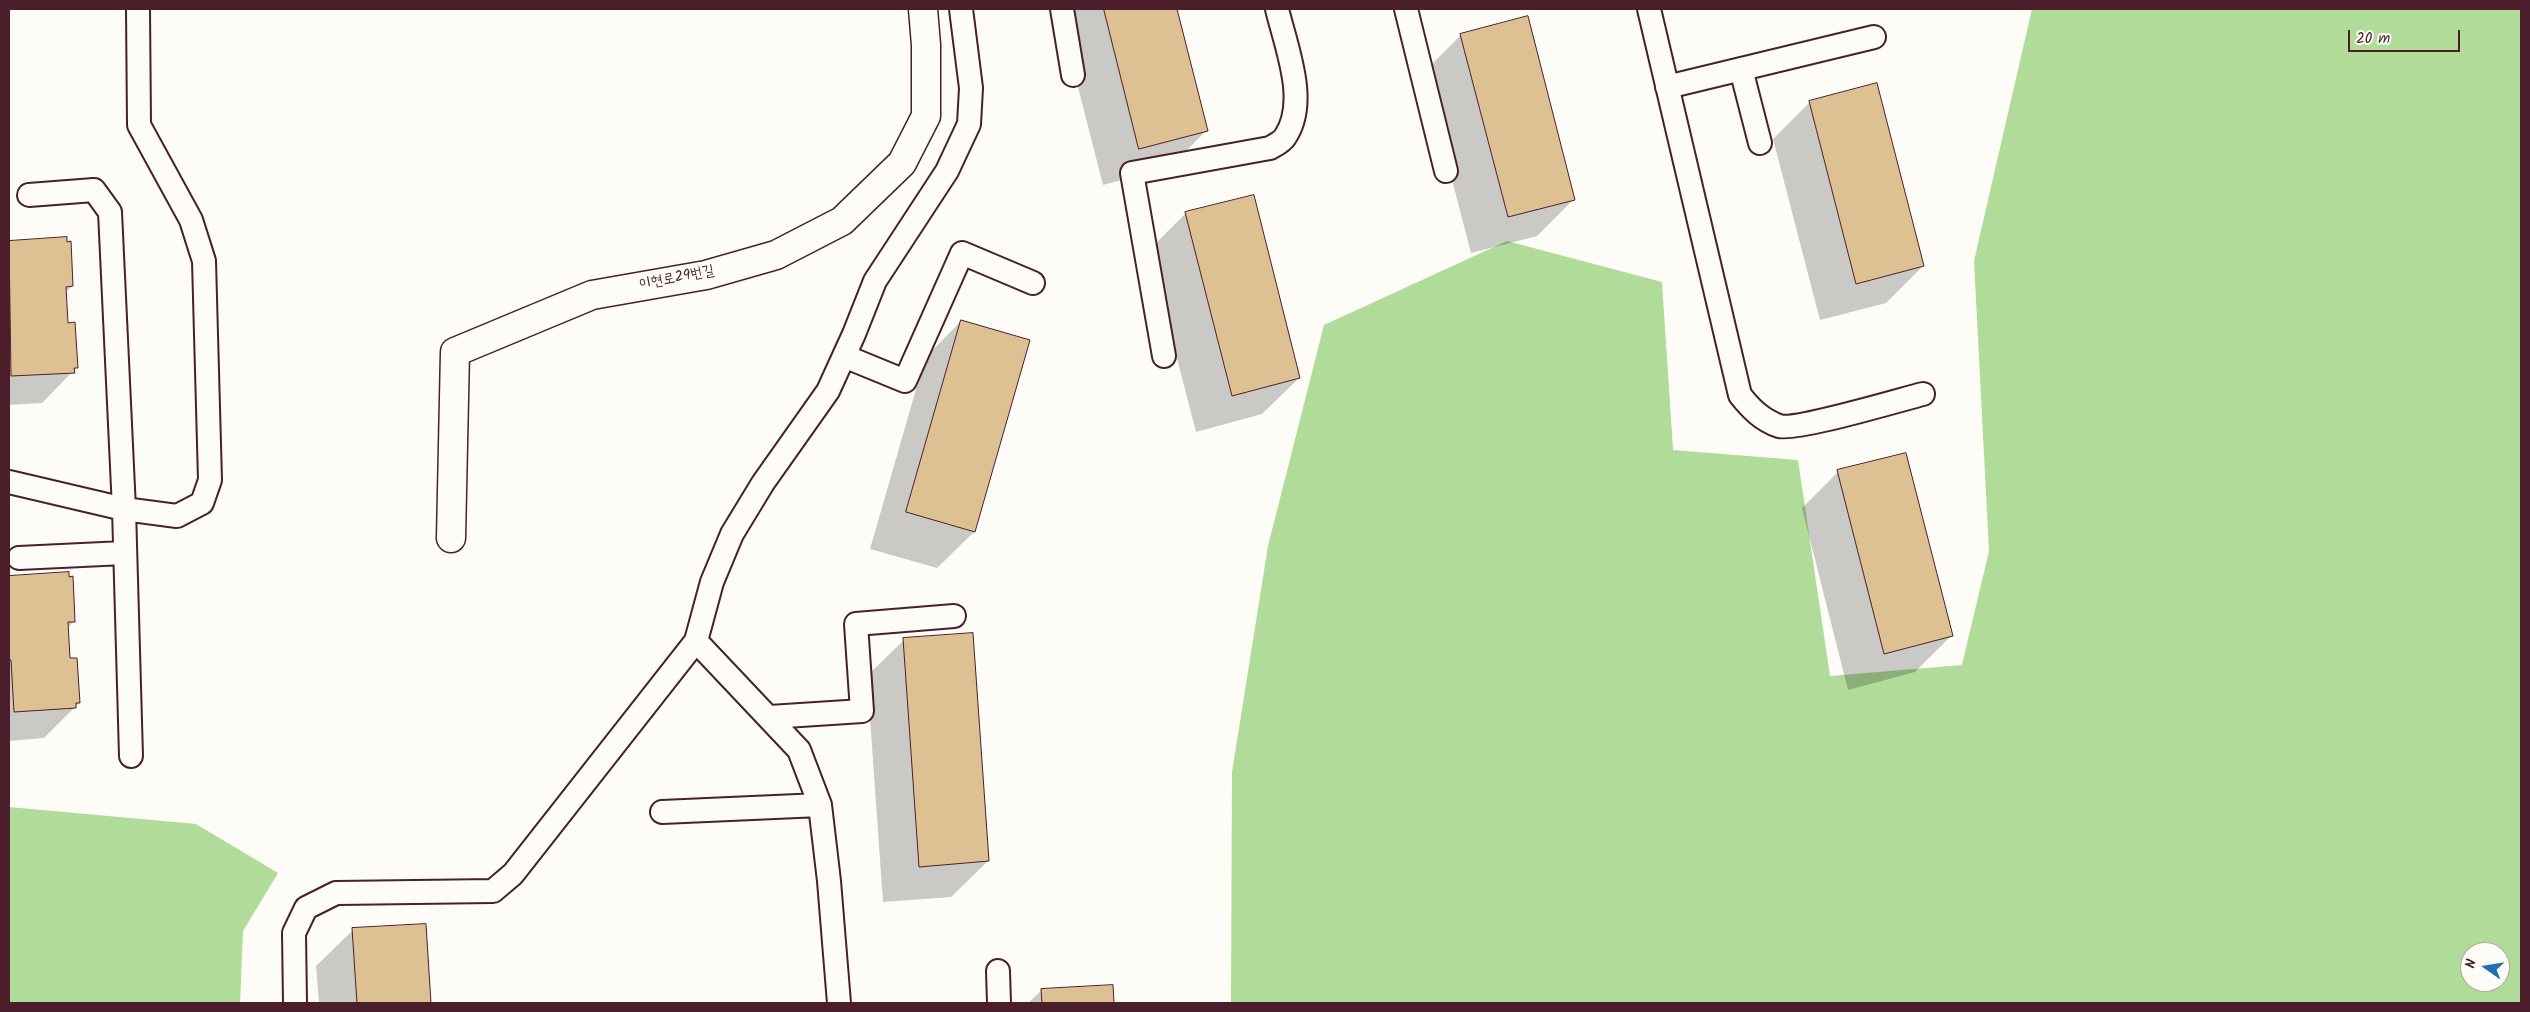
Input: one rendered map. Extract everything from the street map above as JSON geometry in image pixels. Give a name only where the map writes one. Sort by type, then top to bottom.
[{"type":"street","name":"이현로29번길","points":[[451,538],[455,352],[592,295],[706,275],[776,255],[842,221],[902,163],[926,116],[926,45],[923,9]]},
{"type":"lane","points":[[9,482],[124,509],[177,516],[202,503],[210,480],[204,261],[191,220],[139,125],[138,9]]},
{"type":"lane","points":[[295,1003],[294,934],[306,908],[336,893],[493,891],[513,874],[696,641],[712,582],[732,534],[763,483],[828,391],[875,281],[947,171],[969,124],[971,88],[961,9]]},
{"type":"lane","points":[[1062,9],[1073,75]]},
{"type":"lane","points":[[1164,356],[1132,173],[1270,148],[1284,139],[1294,122],[1298,98],[1277,9]]},
{"type":"lane","points":[[1406,9],[1446,171]]},
{"type":"lane","points":[[1649,9],[1740,395],[1751,409],[1762,418],[1781,427],[1805,424],[1923,394]]},
{"type":"lane","points":[[1667,87],[1874,37]]},
{"type":"lane","points":[[1741,69],[1760,143]]},
{"type":"lane","points":[[29,195],[94,190],[110,212],[124,509],[131,756]]},
{"type":"lane","points":[[844,356],[905,381],[962,253],[1034,283]]},
{"type":"lane","points":[[19,558],[124,553]]},
{"type":"lane","points":[[770,717],[862,711],[856,624],[954,616]]},
{"type":"lane","points":[[696,641],[770,717],[799,750],[820,805],[829,881],[839,1003]]},
{"type":"lane","points":[[662,812],[820,805]]},
{"type":"lane","points":[[998,971],[999,1003]]},
{"type":"green space","points":[[2032,9],[2521,9],[2521,1003],[1231,1003],[1232,772],[1268,546],[1324,325],[1507,241],[1662,282],[1673,450],[1798,460],[1830,676],[1962,665],[1989,551],[1974,261]]},
{"type":"green space","points":[[9,807],[196,824],[278,873],[243,931],[240,1003],[9,1003]]},
{"type":"building","points":[[1104,9],[1177,9],[1208,131],[1139,149]]},
{"type":"building","points":[[1528,16],[1575,200],[1508,217],[1460,34]]},
{"type":"building","points":[[1877,83],[1924,266],[1856,284],[1809,101]]},
{"type":"building","points":[[1254,195],[1300,378],[1232,396],[1185,212]]},
{"type":"building","points":[[67,237],[67,242],[71,241],[73,286],[66,287],[68,323],[75,322],[78,368],[74,368],[75,373],[11,376],[9,241]]},
{"type":"building","points":[[961,320],[1030,340],[975,532],[906,512]]},
{"type":"building","points":[[1906,453],[1953,636],[1884,654],[1837,470]]},
{"type":"building","points":[[69,572],[69,577],[73,576],[75,622],[68,622],[70,658],[77,658],[80,703],[76,703],[76,708],[14,712],[11,660],[9,660],[9,576]]},
{"type":"building","points":[[973,633],[989,861],[919,867],[903,638]]},
{"type":"building","points":[[426,924],[431,1003],[357,1003],[352,928]]},
{"type":"building","points":[[1113,985],[1114,1003],[1042,1003],[1041,989]]}]
